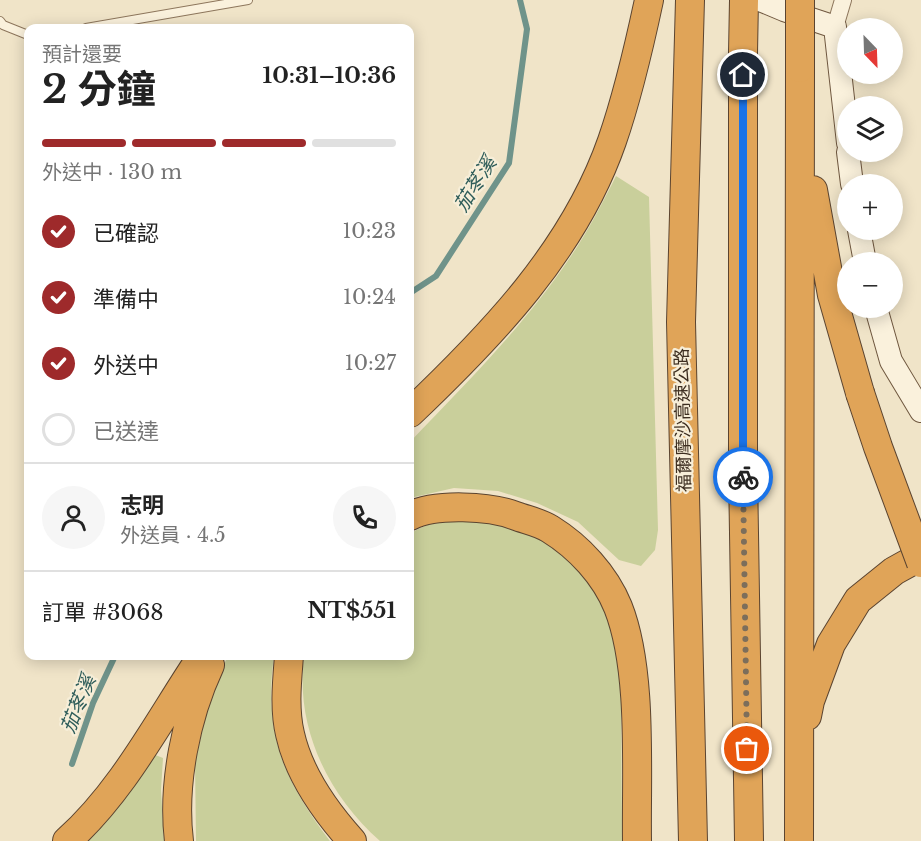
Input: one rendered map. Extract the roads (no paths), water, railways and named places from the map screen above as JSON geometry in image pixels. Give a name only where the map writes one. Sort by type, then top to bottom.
[{"type":"highway","points":[[414,408],[499,323],[533,283],[563,239],[591,190],[612,142],[634,66],[649,0]]},
{"type":"highway","points":[[744,0],[743,460],[749,841]]},
{"type":"highway","points":[[799,841],[800,0]]},
{"type":"highway","name":"福爾摩沙高速公路","points":[[690,10],[681,322],[693,841]]},
{"type":"highway","points":[[801,68],[816,208],[832,295],[860,393],[921,563]]},
{"type":"highway","points":[[414,515],[459,507],[504,512],[550,528],[583,555],[603,577],[618,607],[629,651],[635,698],[637,841]]},
{"type":"highway","points":[[798,768],[810,700],[831,644],[858,600],[894,571],[921,556]]},
{"type":"highway","points":[[67,841],[108,797],[199,660]]},
{"type":"highway","points":[[179,841],[177,823],[180,770],[197,693],[213,660]]},
{"type":"highway","points":[[289,660],[286,698],[290,734],[305,776],[323,805],[352,841]]},
{"type":"street","points":[[760,0],[835,27]]},
{"type":"street","points":[[843,0],[835,27],[843,96]]},
{"type":"street","points":[[879,318],[891,361],[921,411]]},
{"type":"lane","points":[[109,24],[248,0]]},
{"type":"lane","points":[[0,21],[3,25],[24,33]]},
{"type":"waterway","name":"茄苳溪","points":[[414,290],[436,276],[509,163],[527,29],[520,0]]},
{"type":"waterway","name":"茄苳溪","points":[[72,764],[93,703],[113,660]]}]
